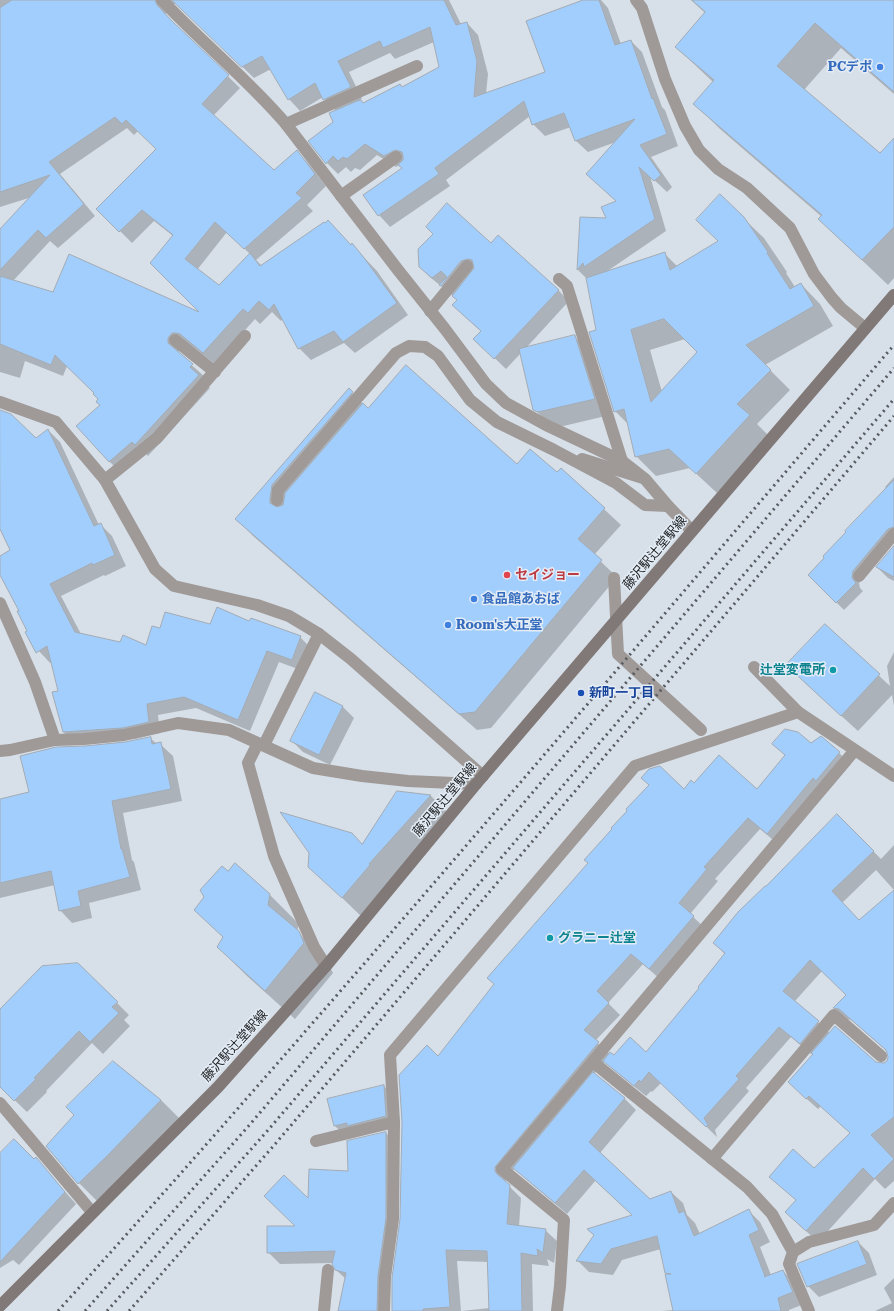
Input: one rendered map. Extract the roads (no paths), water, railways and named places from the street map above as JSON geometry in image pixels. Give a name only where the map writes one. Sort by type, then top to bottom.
[{"type":"street","points":[[162,0],[268,103],[286,124],[486,384],[506,403],[546,425],[622,460],[645,479],[692,531]]},
{"type":"street","points":[[636,0],[642,8],[665,79],[685,126],[698,150],[718,168],[748,188],[790,228],[814,274],[841,308],[865,328]]},
{"type":"street","points":[[286,124],[417,66]]},
{"type":"street","points":[[341,196],[396,157]]},
{"type":"street","points":[[430,311],[467,266]]},
{"type":"street","points":[[559,279],[567,286],[622,460]]},
{"type":"street","name":"藤沢駅辻堂駅線","points":[[0,1306],[218,1087],[326,966],[480,780],[894,295]]},
{"type":"street","points":[[105,480],[157,438],[245,336]]},
{"type":"street","points":[[175,340],[215,372]]},
{"type":"street","points":[[277,500],[278,490],[396,353],[409,346],[425,347],[438,356],[470,400],[497,422],[616,483],[645,505],[668,506]]},
{"type":"street","points":[[0,402],[56,422],[105,480],[155,569],[174,586],[257,605],[289,616],[319,634],[351,659],[480,780]]},
{"type":"street","points":[[554,450],[645,479]]},
{"type":"street","points":[[859,576],[894,534]]},
{"type":"street","points":[[614,578],[618,654],[701,730]]},
{"type":"street","points":[[0,603],[35,682],[55,740]]},
{"type":"street","points":[[319,634],[261,744],[248,764],[274,856],[314,947],[326,966]]},
{"type":"street","points":[[754,667],[798,712],[894,776]]},
{"type":"street","points":[[384,1311],[385,1277],[393,1220],[394,1122],[390,1055],[635,766],[798,712]]},
{"type":"street","points":[[0,751],[55,740],[84,739],[124,734],[178,723],[229,730],[313,768],[362,776],[408,781],[480,780]]},
{"type":"street","points":[[557,1311],[564,1220],[502,1169],[856,750]]},
{"type":"street","points":[[712,1159],[834,1015],[881,1056]]},
{"type":"street","points":[[593,1062],[747,1187],[772,1214],[793,1252]]},
{"type":"street","points":[[0,1103],[92,1212]]},
{"type":"street","points":[[316,1141],[394,1122]]},
{"type":"street","points":[[809,1311],[788,1264],[793,1252],[810,1242],[874,1225],[894,1203]]},
{"type":"street","points":[[324,1311],[328,1270]]},
{"type":"railway","points":[[58,1311],[375,951],[894,345]]},
{"type":"railway","points":[[85,1311],[252,1122],[894,368]]},
{"type":"railway","points":[[107,1311],[269,1129],[894,399]]},
{"type":"railway","points":[[129,1311],[276,1143],[894,416]]},
{"type":"place","name":"PCデポ","points":[[880,67]]},
{"type":"place","name":"セイジョー","points":[[507,575]]},
{"type":"place","name":"食品館あおば","points":[[474,599]]},
{"type":"place","name":"Room's大正堂","points":[[448,625]]},
{"type":"place","name":"辻堂変電所","points":[[833,670]]},
{"type":"place","name":"新町一丁目","points":[[581,693]]},
{"type":"place","name":"グラニー辻堂","points":[[550,938]]}]
